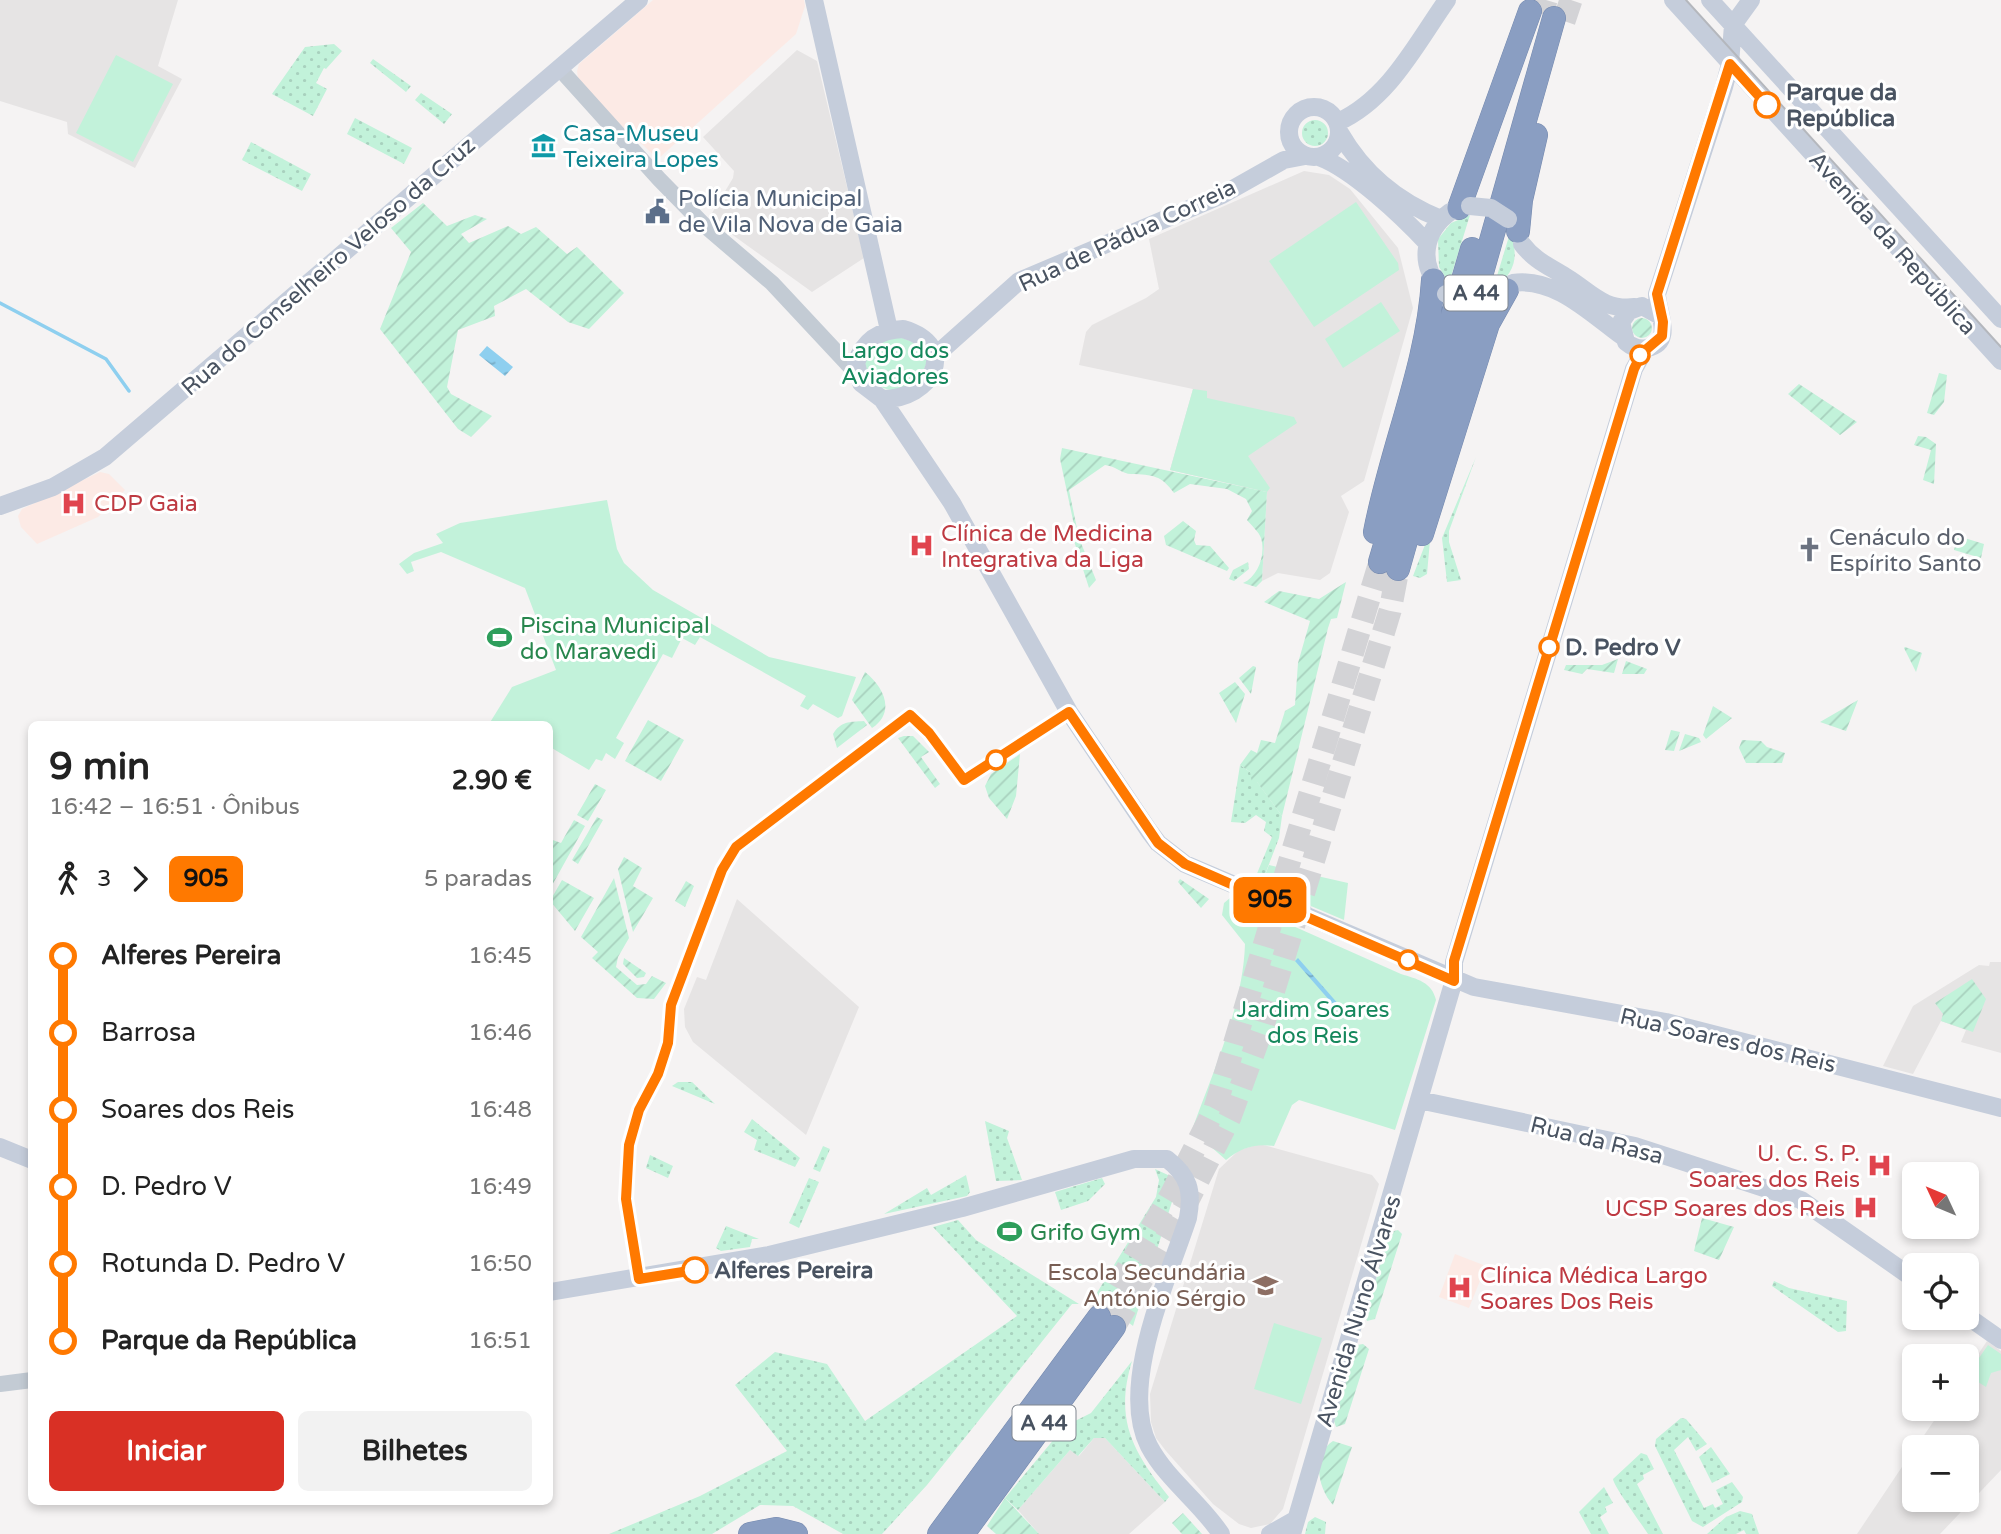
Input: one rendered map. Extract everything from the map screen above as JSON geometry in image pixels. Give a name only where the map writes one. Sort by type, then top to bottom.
[{"type":"highway","points":[[1456,211],[1547,16]]},
{"type":"highway","points":[[1516,231],[1547,16]]},
{"type":"highway","name":"A 44","points":[[1389,565],[1547,16]]},
{"type":"highway","points":[[1389,565],[1383,490],[1439,287]]},
{"type":"highway","points":[[1389,565],[1433,505],[1488,324],[1503,291]]},
{"type":"highway","name":"A 44","points":[[939,1534],[1037,1398],[1106,1322],[963,1534]]},
{"type":"highway","points":[[924,1534],[1007,1425],[1037,1398]]},
{"type":"highway","points":[[750,1534],[776,1530],[796,1534]]},
{"type":"main road","name":"Rua do Conselheiro Veloso da Cruz","points":[[0,506],[53,487],[105,457],[639,0]]},
{"type":"main road","points":[[814,0],[889,330]]},
{"type":"main road","points":[[1312,156],[1336,146],[1339,127],[1376,98],[1447,0]]},
{"type":"main road","name":"Avenida da República","points":[[1673,0],[2001,361]]},
{"type":"main road","name":"Avenida da República","points":[[1710,0],[2001,319]]},
{"type":"main road","points":[[1660,316],[1648,307],[1621,309],[1601,303],[1531,256],[1516,231],[1491,208],[1456,211],[1395,195],[1359,162],[1328,111],[1312,107],[1296,115],[1289,130],[1293,146],[1338,165],[1409,223],[1427,243],[1428,268],[1439,287],[1466,302],[1543,283],[1556,289],[1622,336],[1631,346],[1645,349],[1652,347],[1662,336],[1663,322],[1657,294],[1730,64],[1733,25],[1751,0]]},
{"type":"main road","name":"Rua de Pádua Correia","points":[[1258,172],[1284,142],[1289,130]]},
{"type":"main road","name":"Rua de Pádua Correia","points":[[935,356],[965,326],[1019,281],[1222,195],[1258,172],[1284,160],[1312,156]]},
{"type":"main road","points":[[1427,243],[1456,211]]},
{"type":"main road","points":[[1503,291],[1523,257],[1516,231]]},
{"type":"main road","points":[[1622,336],[1621,322],[1635,307]]},
{"type":"main road","name":"Rua de Pádua Correia","points":[[924,340],[965,326]]},
{"type":"main road","points":[[903,329],[924,340],[935,356],[929,381],[907,397],[881,399],[869,392],[857,374],[856,363],[860,351],[869,339],[889,330],[903,329]]},
{"type":"main road","name":"Avenida Nuno Álvares","points":[[1270,1534],[1293,1527],[1392,1200],[1454,981],[1454,961],[1634,369],[1645,349]]},
{"type":"main road","points":[[904,428],[907,397]]},
{"type":"main road","name":"Rua Soares dos Reis","points":[[881,399],[904,428],[952,503],[1069,712],[1158,843],[1185,864],[1454,981],[1481,989],[1666,1022],[2001,1108]]},
{"type":"main road","name":"Rua da Rasa","points":[[1419,1100],[1635,1146],[1801,1200],[1902,1271]]},
{"type":"main road","points":[[0,1147],[28,1158]]},
{"type":"main road","points":[[553,1291],[769,1255],[1134,1159],[1167,1159],[1188,1180],[1192,1197],[1146,1354],[1139,1392],[1140,1419],[1149,1445],[1163,1468],[1223,1533]]},
{"type":"main road","points":[[1979,1324],[2001,1340]]},
{"type":"street","points":[[559,68],[652,172],[704,225],[772,283],[857,374]]},
{"type":"street","points":[[0,1384],[28,1380]]},
{"type":"shaded area","points":[[0,0],[178,0],[158,66],[182,79],[135,168],[68,134],[67,122],[0,101]]},
{"type":"shaded area","points":[[653,0],[804,0],[805,6],[796,34],[658,159],[598,104],[578,78],[577,71],[579,64]]},
{"type":"shaded area","points":[[797,50],[817,61],[864,258],[812,292],[709,218],[733,178],[734,171],[703,137]]},
{"type":"shaded area","points":[[1304,171],[1329,175],[1350,189],[1398,248],[1413,308],[1364,481],[1341,496],[1349,512],[1330,573],[1320,580],[1278,573],[1262,581],[1267,492],[1170,470],[1193,389],[1079,365],[1086,332],[1092,325],[1159,289],[1149,239]]},
{"type":"shaded area","name":"CDP Gaia","points":[[100,472],[109,474],[125,490],[98,517],[37,544],[21,527],[18,516],[22,509]]},
{"type":"shaded area","points":[[737,899],[859,1007],[806,1135],[693,1042],[685,1027],[684,1009],[697,977],[706,980]]},
{"type":"shaded area","points":[[1990,962],[2001,962],[2001,1053],[1961,1042],[1966,1030],[1941,1021],[1913,1074],[1883,1066],[1913,1006],[1979,965],[1989,966]]},
{"type":"shaded area","name":"Escola Secundária António Sérgio","points":[[1260,1144],[1372,1175],[1379,1184],[1283,1509],[1270,1524],[1251,1528],[1239,1524],[1213,1504],[1156,1438],[1151,1422],[1150,1394],[1219,1169],[1239,1150]]},
{"type":"shaded area","name":"Clínica Médica Largo Soares Dos Reis","points":[[1455,1254],[1486,1266],[1469,1308],[1439,1297]]},
{"type":"shaded area","points":[[1987,1341],[2001,1351],[2001,1470],[1979,1493],[1979,1435],[1924,1435],[1934,1421],[1979,1421],[1979,1353]]},
{"type":"shaded area","points":[[1094,1438],[1105,1438],[1165,1502],[1129,1534],[1039,1534],[1018,1510],[1070,1450],[1079,1456]]},
{"type":"shaded area","points":[[1902,1467],[1902,1512],[1961,1512],[1940,1534],[1857,1534]]},
{"type":"green space","points":[[334,44],[342,51],[326,69],[324,68],[316,83],[327,89],[313,116],[272,94],[305,47]]},
{"type":"green space","points":[[116,55],[173,84],[133,162],[76,133]]},
{"type":"green space","points":[[373,59],[411,86],[406,92],[370,63]]},
{"type":"green space","points":[[421,93],[452,114],[444,124],[415,100]]},
{"type":"green space","points":[[355,118],[412,148],[404,164],[347,134]]},
{"type":"green space","points":[[1315,120],[1324,124],[1328,133],[1324,142],[1315,146],[1306,142],[1302,133],[1306,124]]},
{"type":"green space","points":[[251,142],[311,174],[302,191],[242,160]]},
{"type":"green space","points":[[1356,202],[1398,263],[1399,270],[1314,327],[1269,261]]},
{"type":"green space","points":[[423,203],[447,226],[475,215],[487,219],[461,234],[469,243],[508,226],[521,234],[536,227],[567,254],[577,247],[624,293],[589,329],[568,322],[526,289],[494,306],[495,316],[458,330],[447,387],[451,394],[492,416],[471,437],[458,429],[380,329],[411,252],[391,228]]},
{"type":"green space","points":[[1470,215],[1449,283],[1439,267],[1438,239],[1451,223]]},
{"type":"green space","points":[[1510,233],[1515,250],[1513,265],[1506,277],[1493,289]]},
{"type":"green space","points":[[1381,302],[1400,331],[1343,368],[1325,339]]},
{"type":"green space","points":[[1642,318],[1649,321],[1652,328],[1649,335],[1642,338],[1635,335],[1632,328],[1635,321]]},
{"type":"green space","name":"Largo dos Aviadores","points":[[895,335],[920,345],[928,360],[923,372],[910,387],[894,391],[865,378],[864,368],[870,350]]},
{"type":"green space","points":[[1939,373],[1947,375],[1944,402],[1934,415],[1927,413]]},
{"type":"green space","points":[[1799,384],[1857,422],[1840,435],[1788,394]]},
{"type":"green space","points":[[1193,389],[1207,391],[1207,398],[1294,417],[1297,423],[1248,456],[1270,488],[1267,492],[1170,470]]},
{"type":"green space","points":[[1918,436],[1926,437],[1936,444],[1934,484],[1923,480],[1931,450],[1914,445]]},
{"type":"green space","points":[[1062,448],[1267,492],[1262,581],[1256,587],[1243,583],[1257,570],[1262,551],[1260,536],[1247,520],[1252,511],[1246,499],[1227,489],[1190,484],[1174,493],[1156,477],[1128,474],[1105,465],[1069,490],[1079,538],[1096,580],[1089,588],[1074,541],[1077,539],[1060,459]]},
{"type":"green space","points":[[1476,457],[1449,531],[1449,542],[1461,580],[1447,582],[1442,538]]},
{"type":"green space","points":[[607,500],[617,549],[624,563],[653,590],[769,657],[856,677],[842,716],[838,718],[813,704],[808,710],[800,706],[806,696],[700,637],[695,645],[682,638],[672,658],[663,654],[616,738],[624,743],[615,759],[606,753],[602,761],[596,759],[589,770],[553,749],[553,721],[491,721],[512,687],[556,670],[525,588],[441,552],[411,562],[414,571],[407,574],[399,564],[414,553],[443,543],[436,534],[460,523]]},
{"type":"green space","points":[[1183,521],[1196,531],[1196,545],[1210,546],[1229,568],[1227,571],[1166,545],[1164,536]]},
{"type":"green space","points":[[1431,529],[1427,574],[1420,578],[1413,576]]},
{"type":"green space","points":[[1958,536],[1984,544],[1981,558],[1954,550]]},
{"type":"green space","points":[[1248,562],[1249,569],[1234,581],[1229,579],[1233,570]]},
{"type":"green space","points":[[1346,582],[1337,618],[1331,619],[1328,628],[1282,816],[1257,782],[1252,783],[1250,772],[1240,765],[1251,750],[1257,753],[1261,740],[1275,743],[1285,711],[1295,705],[1298,663],[1310,621],[1264,602],[1279,591],[1319,599]]},
{"type":"green space","points":[[1904,648],[1922,653],[1916,672]]},
{"type":"green space","points":[[1618,659],[1614,673],[1587,669],[1582,674],[1564,670],[1566,665],[1602,665]]},
{"type":"green space","points":[[1626,661],[1647,669],[1644,674],[1622,674]]},
{"type":"green space","points":[[1253,666],[1256,667],[1251,694],[1239,678]]},
{"type":"green space","points":[[865,672],[882,692],[885,700],[884,715],[872,728],[852,700]]},
{"type":"green space","points":[[1235,682],[1245,694],[1236,723],[1219,693]]},
{"type":"green space","points":[[1858,700],[1846,731],[1820,722]]},
{"type":"green space","points":[[1713,706],[1732,718],[1706,739],[1703,735]]},
{"type":"green space","points":[[648,720],[684,740],[661,781],[625,761]]},
{"type":"green space","points":[[864,721],[867,725],[837,748],[833,734],[842,724]]},
{"type":"green space","points":[[1671,730],[1680,732],[1674,751],[1665,750]]},
{"type":"green space","points":[[1685,734],[1699,738],[1701,742],[1679,751]]},
{"type":"green space","points":[[913,736],[929,752],[921,757],[940,784],[935,788],[898,738]]},
{"type":"green space","points":[[1742,740],[1761,741],[1767,747],[1785,753],[1782,763],[1746,763],[1739,748]]},
{"type":"green space","points":[[1020,754],[1016,796],[1007,819],[989,798],[985,786],[991,774]]},
{"type":"green space","points":[[1240,765],[1250,772],[1282,816],[1279,838],[1261,885],[1246,878],[1248,874],[1256,876],[1272,837],[1264,831],[1266,822],[1256,815],[1245,823],[1231,822]]},
{"type":"green space","points":[[595,784],[606,790],[588,821],[577,815]]},
{"type":"green space","points":[[597,817],[603,820],[578,864],[572,860]]},
{"type":"green space","points":[[574,820],[585,826],[553,884],[553,840],[561,843]]},
{"type":"green space","points":[[624,857],[642,868],[633,886],[653,898],[633,932],[618,869]]},
{"type":"green space","points":[[1269,865],[1348,883],[1344,920],[1261,885]]},
{"type":"green space","points":[[614,878],[629,938],[618,957],[616,967],[637,985],[646,984],[652,976],[666,983],[654,999],[637,998],[592,958],[598,952],[581,937]]},
{"type":"green space","points":[[1180,879],[1209,899],[1201,908],[1178,882]]},
{"type":"green space","points":[[562,880],[594,898],[575,931],[553,905],[553,896]]},
{"type":"green space","points":[[686,881],[694,886],[685,907],[675,901]]},
{"type":"green space","name":"Jardim Soares dos Reis","points":[[1230,898],[1418,980],[1431,989],[1436,1000],[1395,1130],[1299,1100],[1292,1105],[1274,1146],[1248,1147],[1226,1160],[1192,1130],[1226,1038],[1243,968],[1245,944],[1222,915],[1224,903]]},
{"type":"green space","points":[[624,958],[646,973],[644,977],[637,978],[623,964]]},
{"type":"green space","points":[[1972,979],[1986,999],[1973,1032],[1941,1021],[1943,1014],[1935,1003]]},
{"type":"green space","points":[[678,1082],[692,1082],[715,1104],[672,1086]]},
{"type":"green space","points":[[752,1119],[800,1158],[795,1167],[754,1150],[757,1140],[744,1132]]},
{"type":"green space","points":[[985,1121],[1009,1131],[1007,1138],[1022,1180],[996,1181]]},
{"type":"green space","points":[[823,1146],[830,1149],[820,1172],[813,1169]]},
{"type":"green space","points":[[650,1155],[673,1166],[668,1178],[646,1168]]},
{"type":"green space","points":[[1155,1169],[1168,1175],[1176,1189],[1133,1326],[1095,1296],[1156,1197],[1159,1180]]},
{"type":"green space","points":[[966,1175],[970,1192],[967,1196],[884,1214],[927,1188],[931,1195]]},
{"type":"green space","points":[[809,1178],[819,1182],[799,1228],[789,1223]]},
{"type":"green space","points":[[1102,1178],[1105,1184],[1088,1201],[1061,1210],[1055,1192]]},
{"type":"green space","points":[[1702,1218],[1734,1227],[1719,1260],[1694,1251]]},
{"type":"green space","points":[[958,1220],[976,1240],[1079,1304],[1072,1304],[927,1485],[882,1534],[843,1534],[793,1506],[760,1505],[712,1534],[609,1534],[700,1496],[787,1451],[735,1385],[775,1352],[827,1364],[865,1421],[1017,1316],[933,1227]]},
{"type":"green space","points":[[726,1226],[759,1239],[752,1239],[750,1247],[721,1251],[716,1248]]},
{"type":"green space","points":[[1398,1230],[1402,1234],[1375,1319],[1367,1321],[1365,1316],[1390,1232]]},
{"type":"green space","points":[[1774,1281],[1789,1288],[1847,1301],[1846,1331],[1838,1332],[1772,1286]]},
{"type":"green space","points":[[1274,1323],[1322,1338],[1301,1404],[1254,1389]]},
{"type":"green space","points":[[1363,1344],[1369,1349],[1345,1424],[1336,1427],[1334,1421],[1357,1345]]},
{"type":"green space","points":[[1988,1345],[2001,1354],[2001,1370],[1991,1373],[1986,1387],[1979,1383],[1979,1358]]},
{"type":"green space","points":[[1132,1361],[1125,1401],[1130,1434],[1146,1465],[1169,1497],[1165,1502],[1105,1438],[1094,1438],[1078,1456],[1070,1450],[1018,1510],[1005,1498],[1065,1426],[1091,1413]]},
{"type":"green space","points":[[1681,1418],[1686,1419],[1707,1444],[1696,1451],[1688,1437],[1674,1450],[1704,1508],[1713,1504],[1715,1508],[1723,1504],[1716,1490],[1732,1482],[1743,1497],[1742,1502],[1703,1527],[1692,1521],[1655,1446],[1656,1439]]},
{"type":"green space","points":[[1333,1441],[1352,1447],[1333,1505],[1321,1481],[1319,1463],[1326,1447]]},
{"type":"green space","points":[[1711,1447],[1730,1474],[1712,1483],[1699,1457]]},
{"type":"green space","points":[[1641,1453],[1647,1455],[1654,1469],[1643,1475],[1644,1479],[1637,1484],[1663,1534],[1648,1534],[1613,1479]]},
{"type":"green space","points":[[1604,1487],[1613,1503],[1605,1507],[1607,1512],[1600,1517],[1609,1534],[1591,1534],[1579,1512]]},
{"type":"green space","points":[[1005,1498],[1039,1534],[996,1534],[987,1526]]},
{"type":"green space","points":[[1740,1511],[1752,1514],[1759,1534],[1746,1534],[1744,1530],[1736,1534],[1707,1534],[1726,1517]]},
{"type":"green space","points":[[1183,1513],[1202,1534],[1182,1534],[1172,1523]]},
{"type":"green space","points":[[1315,1517],[1326,1522],[1325,1534],[1305,1534],[1308,1522]]},
{"type":"water","points":[[487,346],[513,367],[505,376],[479,355]]},
{"type":"water","points":[[1298,958],[1340,1006],[1337,1009],[1295,961]]},
{"type":"waterway","points":[[0,303],[106,359],[129,391]]},
{"type":"tunnel","points":[[1542,14],[1546,0]]},
{"type":"tunnel","points":[[1564,21],[1571,0]]},
{"type":"tunnel","points":[[1099,1317],[1171,1195],[1215,1108],[1380,562]]},
{"type":"tunnel","points":[[1114,1327],[1185,1206],[1230,1117],[1261,1032],[1390,611],[1398,569]]},
{"type":"tram line","points":[[1686,0],[2001,347]]},
{"type":"bus line","name":"905","points":[[695,1270],[639,1279],[626,1199],[626,1171],[629,1145],[639,1110],[658,1074],[668,1043],[671,1005],[719,877],[736,847],[910,715],[929,733],[964,780],[1069,712],[1158,843],[1185,864],[1454,981],[1454,961],[1634,369],[1645,349],[1652,347],[1662,336],[1664,329],[1657,294],[1730,64],[1767,105]]},
{"type":"place","name":"Parque da República","points":[[1767,105]]},
{"type":"place","name":"Casa-Museu Teixeira Lopes","points":[[543,146]]},
{"type":"place","name":"Polícia Municipal de Vila Nova de Gaia","points":[[658,211]]},
{"type":"place","name":"CDP Gaia","points":[[74,503]]},
{"type":"place","name":"Clínica de Medicina Integrativa da Liga","points":[[921,546]]},
{"type":"place","name":"Cenáculo do Espírito Santo","points":[[1809,550]]},
{"type":"place","name":"Piscina Municipal do Maravedi","points":[[500,638]]},
{"type":"place","name":"D. Pedro V","points":[[1549,647]]},
{"type":"place","name":"U. C. S. P. Soares dos Reis","points":[[1880,1166]]},
{"type":"place","name":"UCSP Soares dos Reis","points":[[1865,1208]]},
{"type":"place","name":"Grifo Gym","points":[[1010,1232]]},
{"type":"place","name":"Alferes Pereira","points":[[695,1270]]},
{"type":"place","name":"Escola Secundária António Sérgio","points":[[1266,1285]]},
{"type":"place","name":"Clínica Médica Largo Soares Dos Reis","points":[[1460,1288]]}]
